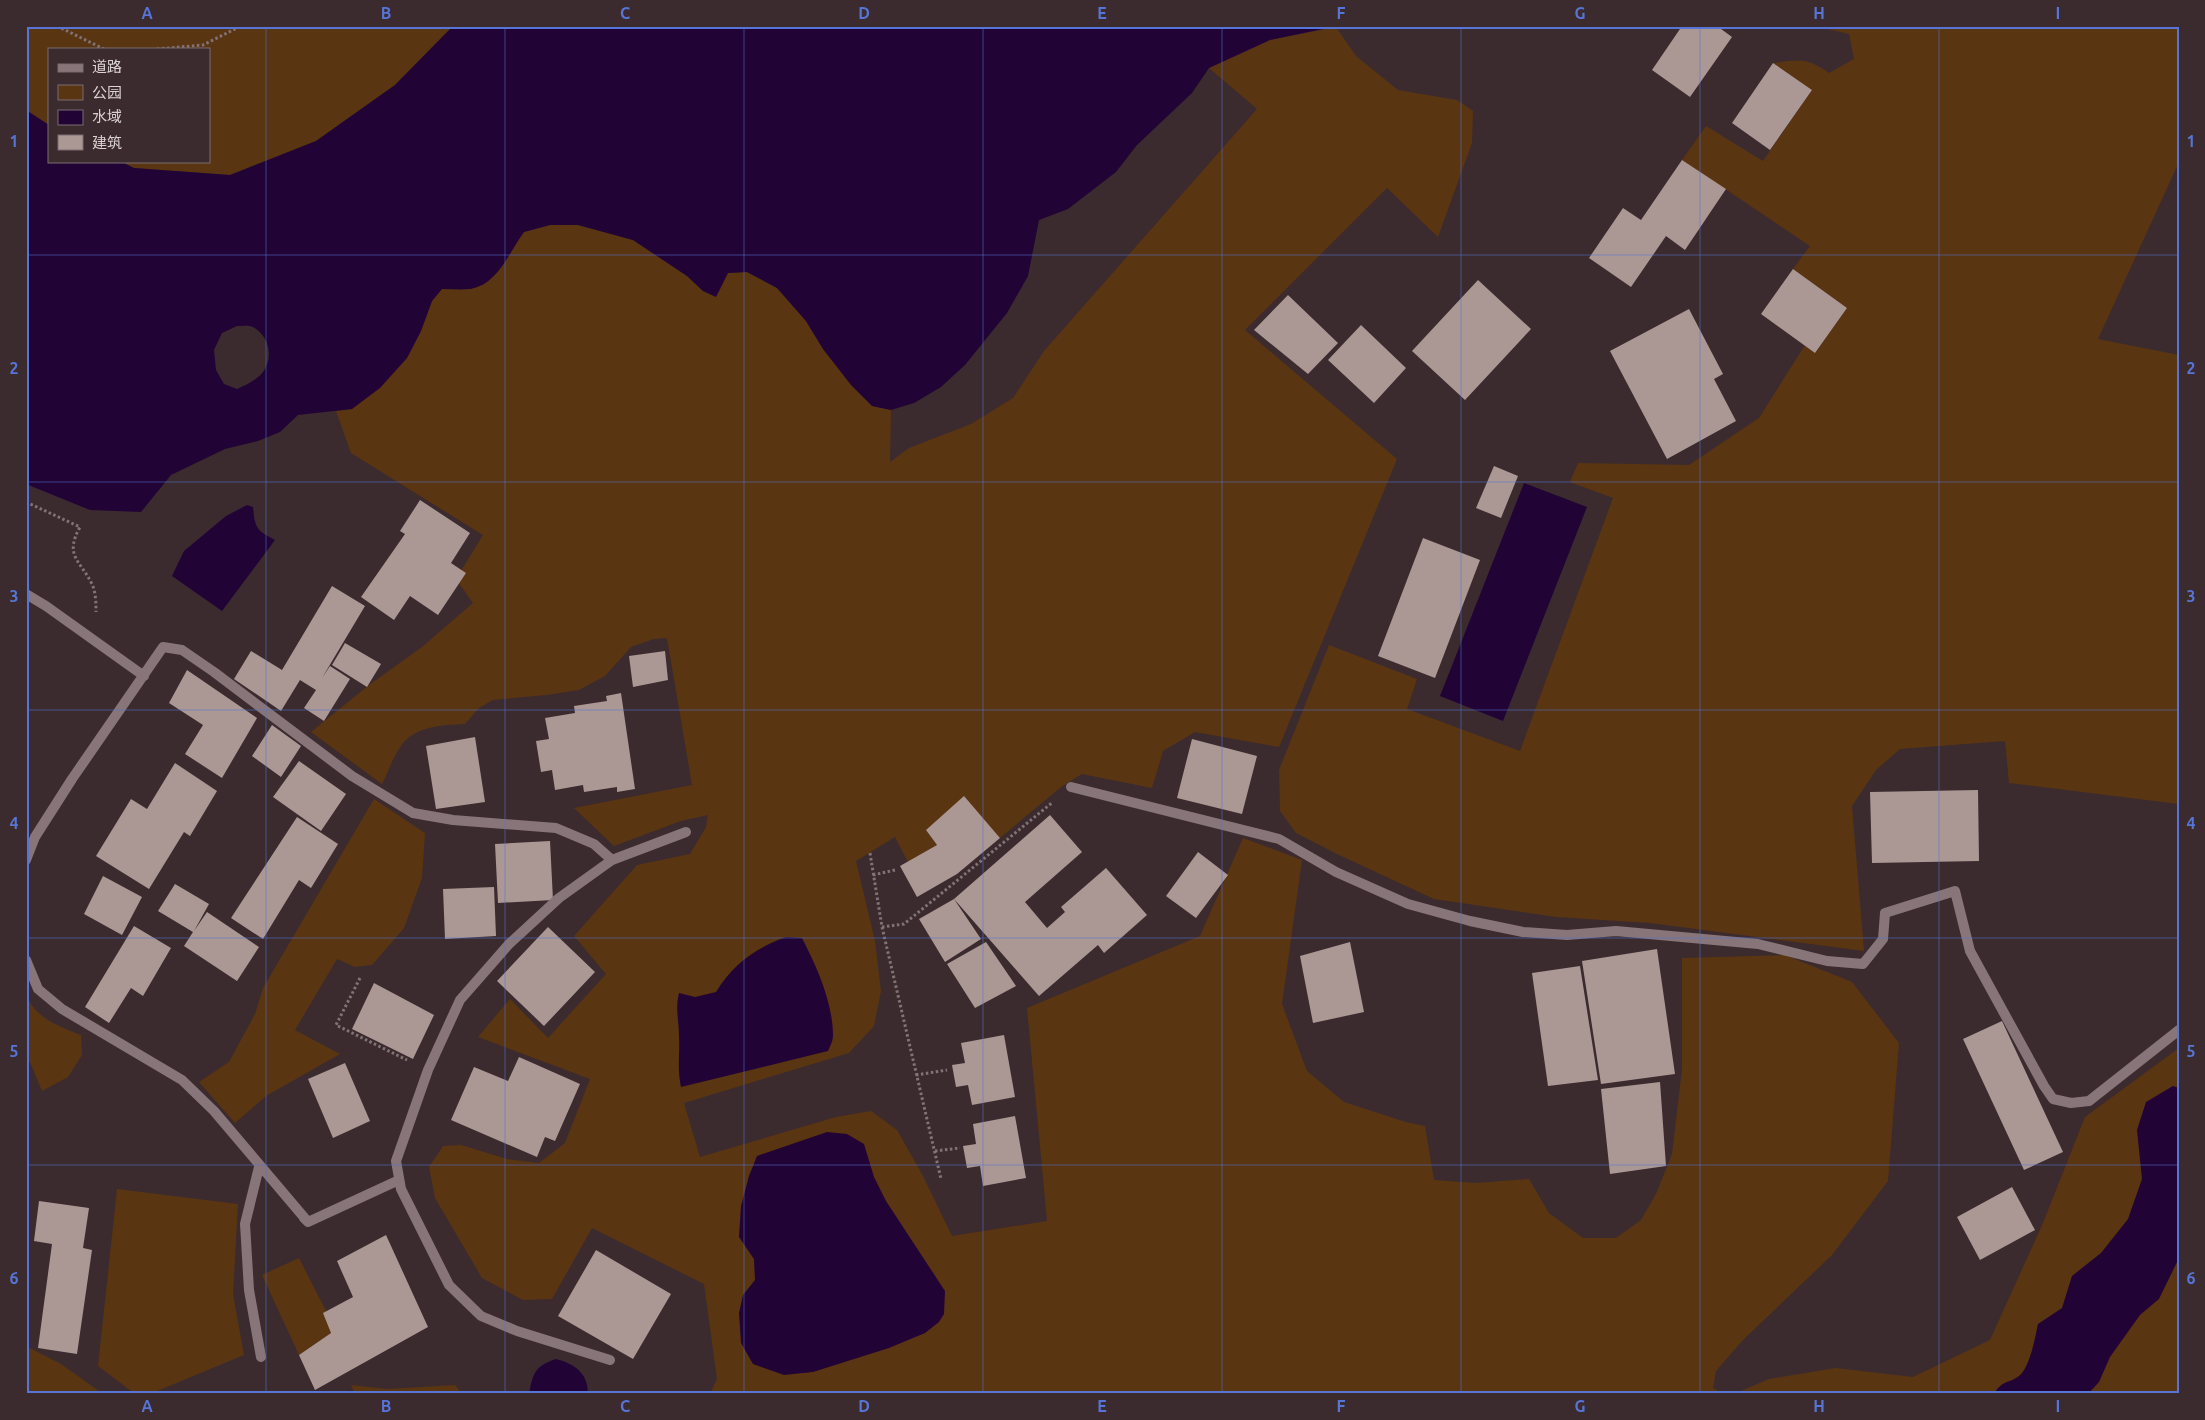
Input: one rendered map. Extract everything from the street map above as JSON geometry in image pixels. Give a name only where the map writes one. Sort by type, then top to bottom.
[{"type":"street","points":[[26,594],[46,606],[144,676]]},
{"type":"street","points":[[26,860],[36,837],[72,779],[164,646],[182,650],[352,776],[413,813],[453,820],[556,828],[594,844],[612,860]]},
{"type":"street","points":[[1071,787],[1279,839],[1336,872],[1408,904],[1470,921],[1523,932],[1567,934],[1616,931],[1758,944],[1827,961],[1863,964],[1883,938],[1885,914],[1955,892],[1970,951],[2020,1044],[2053,1099],[2071,1104],[2089,1101],[2179,1030]]},
{"type":"street","points":[[610,1360],[517,1331],[481,1316],[449,1285],[401,1189],[396,1161],[428,1070],[460,1000],[509,944],[559,898],[612,860],[686,832]]},
{"type":"street","points":[[26,960],[38,989],[62,1009],[182,1080],[214,1111],[259,1167],[308,1222],[399,1180]]},
{"type":"street","points":[[259,1167],[245,1224],[248,1290],[261,1357]]},
{"type":"path","points":[[56,26],[102,48]]},
{"type":"path","points":[[168,48],[203,45],[241,26]]},
{"type":"path","points":[[26,502],[80,526],[74,538],[72,549],[78,564],[92,585],[95,596],[96,615]]},
{"type":"path","points":[[882,928],[904,924],[1071,787]]},
{"type":"path","points":[[870,853],[882,928],[941,1179]]},
{"type":"path","points":[[874,875],[894,870]]},
{"type":"path","points":[[360,978],[336,1025],[428,1070]]},
{"type":"path","points":[[916,1075],[947,1070]]},
{"type":"path","points":[[935,1151],[960,1148]]},
{"type":"green space","points":[[26,26],[453,26],[395,85],[316,141],[230,175],[134,168],[122,162],[210,162],[210,48],[48,48],[48,124],[26,110]]},
{"type":"green space","points":[[1815,26],[2179,26],[2179,162],[2098,339],[2179,355],[2179,804],[2009,783],[2005,741],[1900,749],[1876,770],[1852,806],[1864,951],[1650,923],[1556,917],[1434,899],[1296,833],[1280,811],[1279,770],[1329,645],[1417,679],[1407,709],[1520,751],[1613,498],[1570,482],[1578,463],[1689,465],[1759,418],[1805,345],[1816,352],[1847,308],[1793,269],[1810,246],[1682,160],[1706,126],[1763,161],[1812,90],[1773,63],[1790,61],[1808,62],[1829,73],[1854,59],[1849,34]]},
{"type":"green space","points":[[1336,27],[1356,56],[1398,90],[1457,100],[1473,111],[1472,143],[1438,237],[1387,188],[1245,330],[1397,459],[1279,747],[1195,732],[1163,751],[1152,788],[1082,774],[1061,787],[1000,838],[964,797],[926,830],[937,845],[908,862],[895,837],[856,861],[875,941],[881,991],[874,1026],[849,1053],[684,1103],[700,1157],[836,1117],[871,1111],[897,1130],[923,1176],[952,1236],[1047,1221],[1027,1008],[1200,936],[1243,838],[1302,860],[1282,1004],[1307,1071],[1344,1102],[1406,1122],[1425,1126],[1434,1180],[1475,1183],[1529,1179],[1549,1213],[1583,1238],[1616,1238],[1641,1220],[1656,1194],[1672,1154],[1682,1069],[1682,958],[1785,955],[1852,982],[1899,1043],[1888,1181],[1832,1255],[1743,1340],[1716,1371],[1713,1388],[1724,1394],[710,1394],[717,1379],[704,1284],[592,1228],[552,1299],[523,1300],[482,1278],[435,1198],[429,1167],[443,1146],[461,1145],[507,1159],[539,1163],[565,1143],[590,1079],[478,1037],[510,999],[548,1038],[606,974],[574,936],[637,865],[690,854],[706,827],[708,815],[681,821],[614,846],[574,808],[692,785],[667,638],[654,639],[631,647],[605,676],[579,690],[493,700],[479,708],[465,724],[437,726],[420,731],[405,741],[399,749],[382,784],[311,732],[369,685],[422,647],[473,603],[456,579],[483,535],[351,453],[336,411],[352,409],[407,358],[421,331],[432,301],[442,289],[471,289],[513,248],[524,232],[550,225],[578,225],[633,240],[687,276],[703,291],[716,296],[728,273],[747,272],[777,288],[806,321],[823,349],[872,406],[891,410],[890,462],[909,448],[971,424],[1013,398],[1044,351],[1257,109],[1209,68],[1270,40]]},
{"type":"green space","points":[[374,799],[425,833],[422,878],[404,928],[372,965],[355,967],[337,959],[295,1030],[340,1054],[266,1096],[235,1123],[199,1082],[229,1062],[255,1014],[263,988]]},
{"type":"green space","points":[[26,995],[30,1003],[42,1015],[56,1024],[81,1035],[82,1055],[68,1077],[42,1091],[30,1062],[26,1063]]},
{"type":"green space","points":[[2179,1048],[2179,1394],[1734,1394],[1769,1379],[1836,1368],[1913,1377],[1990,1340],[2043,1223],[2085,1117]]},
{"type":"green space","points":[[117,1189],[238,1204],[233,1294],[244,1355],[150,1394],[135,1394],[98,1366]]},
{"type":"green space","points":[[299,1258],[326,1311],[331,1333],[299,1355],[262,1275]]},
{"type":"green space","points":[[26,1346],[61,1364],[103,1394],[29,1394],[26,1391]]},
{"type":"green space","points":[[351,1385],[388,1389],[455,1385],[462,1394],[355,1394]]},
{"type":"water","points":[[453,26],[1337,26],[1270,40],[1209,68],[1192,93],[1137,145],[1116,172],[1068,209],[1039,220],[1028,276],[1007,313],[965,365],[941,387],[914,403],[891,410],[872,406],[851,385],[823,349],[806,321],[777,288],[747,272],[728,273],[716,297],[703,291],[687,276],[633,240],[578,225],[550,225],[524,232],[502,266],[488,281],[480,286],[470,289],[442,289],[432,301],[421,331],[407,358],[380,388],[352,409],[298,415],[280,432],[258,441],[225,449],[171,475],[141,512],[90,510],[26,484],[26,110],[48,124],[48,162],[122,162],[134,168],[230,175],[316,141],[395,85]],"holes":[[[237,326],[251,326],[263,336],[269,354],[261,375],[237,389],[224,384],[216,370],[214,350],[222,333]]]},
{"type":"water","points":[[1524,483],[1587,507],[1503,721],[1440,696]]},
{"type":"water","points":[[247,505],[253,507],[256,524],[260,531],[275,540],[222,611],[172,576],[184,551],[226,516]]},
{"type":"water","points":[[786,937],[802,938],[823,986],[832,1024],[833,1038],[828,1051],[681,1087],[677,1010],[679,993],[695,997],[716,992],[730,973],[746,958]]},
{"type":"water","points":[[2173,1086],[2179,1088],[2179,1258],[2159,1299],[2140,1315],[2110,1357],[2099,1382],[2088,1394],[1994,1394],[2000,1386],[2023,1372],[2032,1352],[2038,1324],[2062,1308],[2072,1276],[2101,1253],[2128,1219],[2142,1179],[2137,1130],[2146,1102]]},
{"type":"water","points":[[827,1132],[847,1134],[864,1144],[874,1177],[886,1201],[945,1291],[944,1314],[939,1322],[925,1333],[889,1348],[813,1372],[784,1375],[753,1364],[741,1343],[739,1313],[743,1295],[755,1280],[754,1259],[739,1237],[741,1206],[749,1176],[757,1156]]},
{"type":"water","points":[[556,1359],[579,1370],[586,1380],[588,1394],[529,1394],[536,1371],[543,1364]]},
{"type":"building","points":[[1682,26],[1717,26],[1732,37],[1690,97],[1652,70]]},
{"type":"building","points":[[1773,63],[1812,90],[1770,150],[1732,123]]},
{"type":"building","points":[[1682,160],[1726,189],[1685,250],[1666,236],[1631,287],[1589,258],[1623,208],[1641,220]]},
{"type":"building","points":[[1793,269],[1847,308],[1815,353],[1761,314]]},
{"type":"building","points":[[1478,280],[1531,329],[1465,400],[1412,351]]},
{"type":"building","points":[[1288,295],[1338,343],[1308,374],[1254,330]]},
{"type":"building","points":[[1689,309],[1723,374],[1714,379],[1736,421],[1667,459],[1610,351]]},
{"type":"building","points":[[1361,325],[1406,368],[1374,403],[1328,360]]},
{"type":"building","points":[[1494,466],[1518,476],[1501,518],[1476,508]]},
{"type":"building","points":[[420,500],[470,533],[451,563],[466,573],[438,615],[410,596],[394,620],[361,597],[405,534],[400,531]]},
{"type":"building","points":[[1423,538],[1480,560],[1435,678],[1378,656]]},
{"type":"building","points":[[332,586],[365,606],[322,678],[330,666],[350,679],[324,721],[304,708],[316,690],[300,680],[281,711],[234,679],[251,651],[282,670]]},
{"type":"building","points":[[345,643],[381,664],[367,687],[332,665]]},
{"type":"building","points":[[665,651],[668,680],[633,687],[629,656]]},
{"type":"building","points":[[187,670],[257,718],[222,778],[185,754],[203,725],[169,703]]},
{"type":"building","points":[[621,693],[635,789],[617,792],[617,787],[584,792],[583,785],[555,790],[552,770],[541,772],[536,741],[549,739],[545,718],[575,713],[574,706],[607,701],[606,696]]},
{"type":"building","points":[[272,725],[301,746],[281,777],[252,756]]},
{"type":"building","points":[[475,737],[485,802],[436,809],[426,746]]},
{"type":"building","points":[[1192,739],[1257,756],[1242,814],[1177,798]]},
{"type":"building","points":[[299,761],[346,794],[321,831],[273,797]]},
{"type":"building","points":[[175,763],[217,791],[190,836],[184,832],[149,889],[96,856],[131,799],[147,809]]},
{"type":"building","points":[[1978,790],[1979,861],[1872,863],[1870,792]]},
{"type":"building","points":[[964,796],[1000,838],[957,874],[917,897],[900,866],[937,845],[926,830]]},
{"type":"building","points":[[1050,815],[1082,852],[1025,902],[1047,928],[1065,912],[1061,907],[1106,868],[1147,915],[1104,953],[1098,945],[1039,996],[954,899]]},
{"type":"building","points":[[297,817],[338,844],[311,888],[299,880],[263,939],[231,918]]},
{"type":"building","points":[[550,841],[553,900],[498,903],[495,844]]},
{"type":"building","points":[[1198,852],[1228,875],[1196,918],[1166,896]]},
{"type":"building","points":[[103,876],[142,897],[122,935],[84,914]]},
{"type":"building","points":[[175,884],[209,904],[194,931],[207,912],[259,947],[237,981],[184,946],[193,932],[158,911]]},
{"type":"building","points":[[494,887],[496,936],[445,939],[443,889]]},
{"type":"building","points":[[954,899],[981,939],[945,962],[919,919]]},
{"type":"building","points":[[134,926],[171,948],[143,996],[131,988],[109,1023],[85,1007]]},
{"type":"building","points":[[548,927],[595,972],[544,1026],[497,981]]},
{"type":"building","points":[[986,942],[1016,986],[975,1008],[947,964]]},
{"type":"building","points":[[1350,942],[1364,1012],[1313,1023],[1300,956]]},
{"type":"building","points":[[1657,949],[1675,1074],[1601,1084],[1582,961]]},
{"type":"building","points":[[1580,966],[1598,1080],[1548,1086],[1532,973]]},
{"type":"building","points":[[374,983],[434,1015],[413,1059],[352,1029]]},
{"type":"building","points":[[2002,1021],[2063,1152],[2024,1170],[1963,1039]]},
{"type":"building","points":[[1004,1035],[1015,1097],[972,1105],[968,1085],[956,1087],[952,1065],[965,1063],[961,1043]]},
{"type":"building","points":[[519,1057],[580,1084],[555,1141],[545,1137],[537,1157],[451,1120],[474,1067],[508,1081]]},
{"type":"building","points":[[345,1063],[370,1121],[333,1138],[308,1079]]},
{"type":"building","points":[[1660,1082],[1666,1166],[1610,1174],[1601,1089]]},
{"type":"building","points":[[1015,1116],[1026,1178],[983,1186],[980,1166],[967,1168],[963,1146],[976,1144],[973,1124]]},
{"type":"building","points":[[2012,1187],[2035,1230],[1980,1260],[1957,1217]]},
{"type":"building","points":[[39,1201],[89,1208],[83,1248],[92,1250],[77,1354],[38,1348],[52,1244],[34,1241]]},
{"type":"building","points":[[386,1235],[428,1327],[315,1390],[299,1355],[331,1333],[323,1313],[353,1297],[337,1261]]},
{"type":"building","points":[[596,1250],[671,1294],[633,1359],[558,1316]]}]
